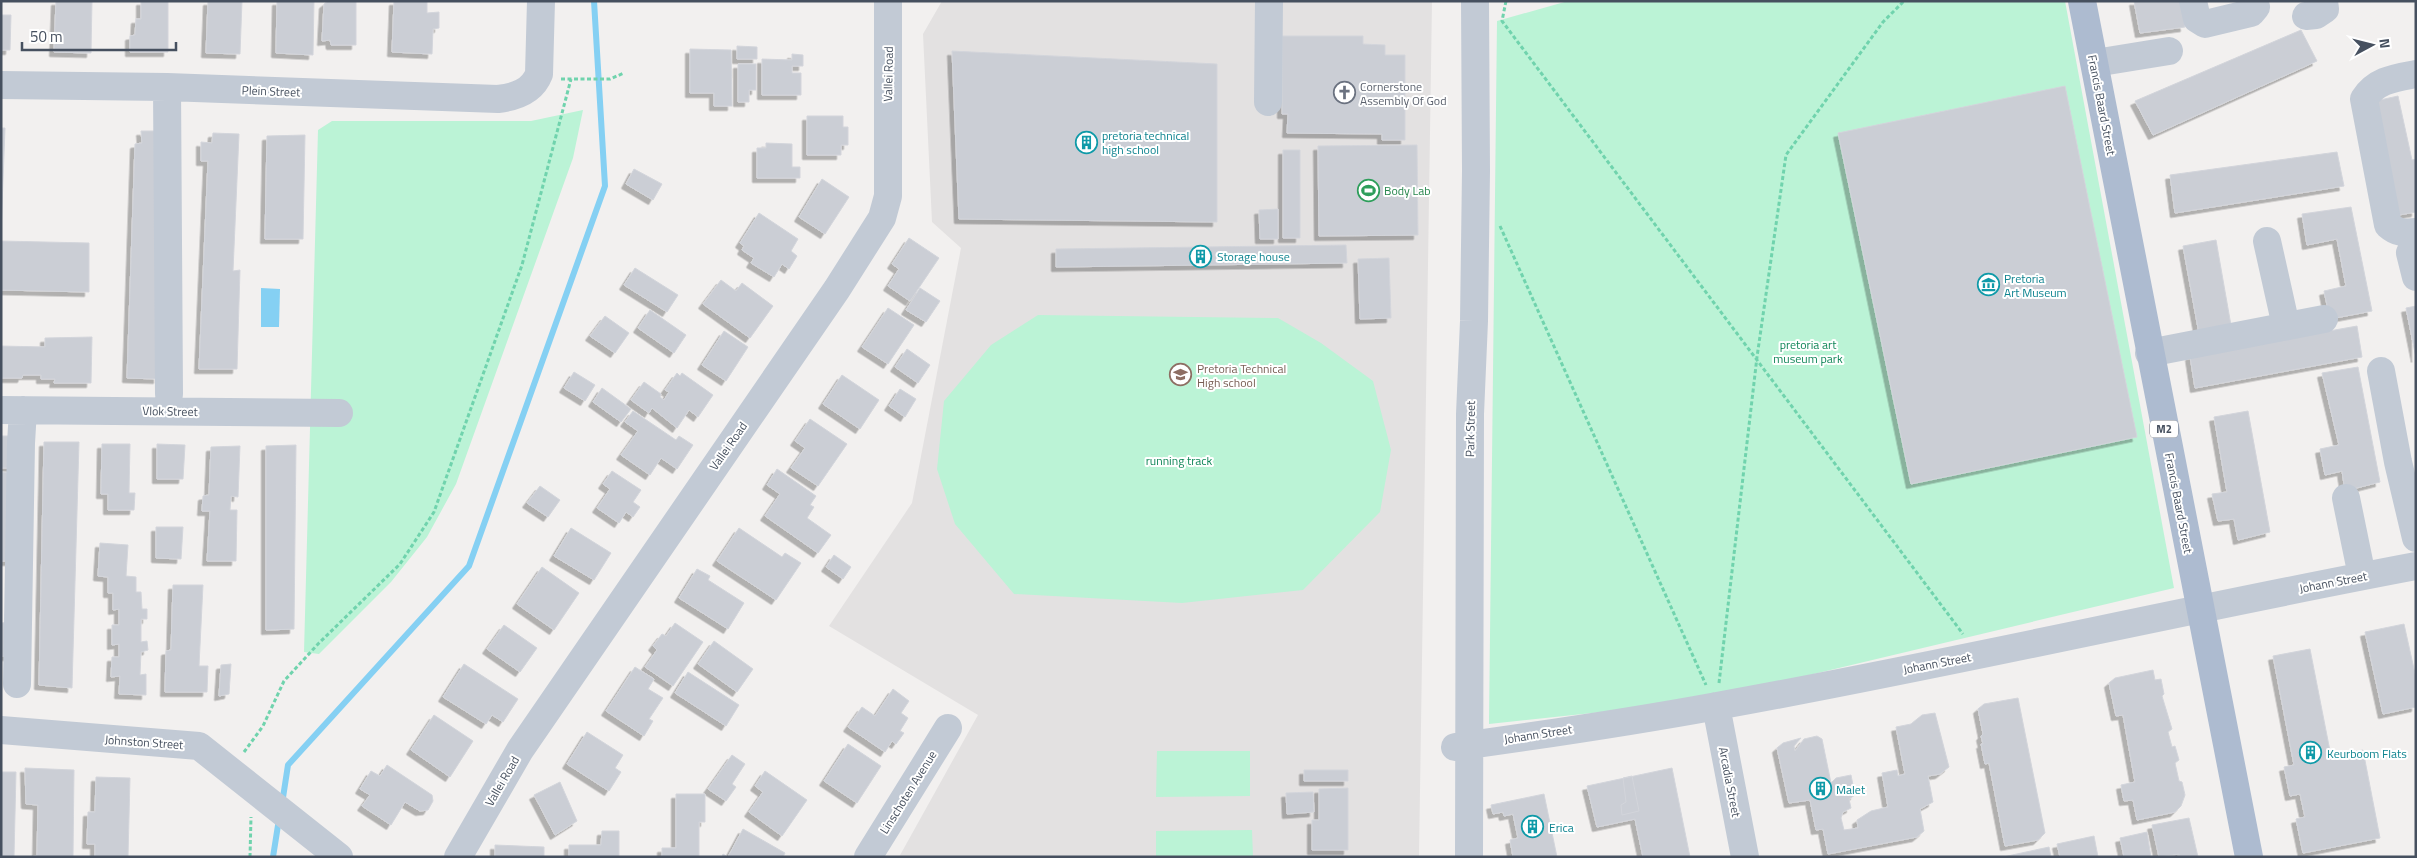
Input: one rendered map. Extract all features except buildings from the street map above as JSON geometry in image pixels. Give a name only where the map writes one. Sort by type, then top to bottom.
[{"type":"main road","name":"Francis Baard Street","points":[[2082,1],[2149,353],[2249,857]]},
{"type":"street","name":"Plein Street","points":[[1,85],[166,87],[513,97],[536,81],[540,65],[541,1]]},
{"type":"street","name":"Vallei Road","points":[[458,857],[520,750],[837,289],[882,218],[888,196],[888,1]]},
{"type":"street","points":[[1268,102],[1269,1]]},
{"type":"street","name":"Park Street","points":[[1459,1],[1463,746],[1469,857]]},
{"type":"street","name":"Park Street","points":[[1454,857],[1463,746],[1476,220],[1475,1]]},
{"type":"street","points":[[2193,1],[2197,19],[2205,24],[2250,13],[2256,7],[2254,1]]},
{"type":"street","points":[[2095,64],[2168,51]]},
{"type":"street","points":[[2416,74],[2384,81],[2370,90],[2364,99],[2388,225],[2394,230],[2403,233],[2416,232]]},
{"type":"street","points":[[166,87],[169,394]]},
{"type":"street","points":[[2267,241],[2286,326]]},
{"type":"street","points":[[2416,247],[2410,253],[2416,277]]},
{"type":"street","points":[[2149,353],[2324,319]]},
{"type":"street","points":[[2381,371],[2398,462],[2416,538]]},
{"type":"street","points":[[12,410],[21,442],[17,684]]},
{"type":"street","name":"Vlok Street","points":[[12,410],[339,413]]},
{"type":"street","points":[[2346,498],[2362,576]]},
{"type":"street","name":"Johann Street","points":[[1463,746],[1716,706],[2416,566]]},
{"type":"street","name":"Arcadia Street","points":[[1716,706],[1745,857]]},
{"type":"street","name":"Linschoten Avenue","points":[[868,857],[948,728]]},
{"type":"street","name":"Johnston Street","points":[[1,730],[199,746],[339,857]]},
{"type":"path","points":[[1506,1],[1502,21],[1757,357],[1966,638]]},
{"type":"path","points":[[1716,706],[1757,357],[1786,155],[1883,22],[1904,1]]},
{"type":"path","points":[[577,78],[610,79],[624,73]]},
{"type":"path","points":[[230,770],[264,726],[284,681],[318,644],[400,564],[434,512],[522,265],[571,79]]},
{"type":"path","points":[[1496,217],[1716,706]]},
{"type":"path","points":[[250,857],[255,790]]},
{"type":"shaded area","name":"Pretoria Technical High school","points":[[942,1],[1432,1],[1419,857],[899,857],[978,715],[829,626],[912,503],[961,248],[932,222],[923,34]]},
{"type":"green space","name":"pretoria art museum park","points":[[1568,1],[2065,1],[2174,588],[1696,702],[1489,724],[1497,21]]},
{"type":"green space","points":[[583,110],[573,158],[456,484],[427,537],[391,582],[319,654],[304,652],[318,130],[332,121],[531,121]]},
{"type":"green space","name":"running track","points":[[1038,315],[1278,318],[1321,343],[1373,381],[1391,450],[1380,512],[1303,590],[1182,603],[1014,594],[955,524],[937,469],[944,401],[991,345]]},
{"type":"green space","points":[[1157,751],[1250,751],[1250,796],[1156,797]]},
{"type":"green space","points":[[1252,830],[1253,857],[1156,857],[1156,831]]},
{"type":"water","points":[[261,288],[280,289],[279,327],[261,327]]},
{"type":"waterway","points":[[282,804],[288,765],[469,566],[605,186],[594,1]]},
{"type":"waterway","points":[[273,857],[279,819]]},
{"type":"place","name":"Cornerstone Assembly Of God","points":[[1344,93]]},
{"type":"place","name":"pretoria technical high school","points":[[1086,142]]},
{"type":"place","name":"Body Lab","points":[[1368,190]]},
{"type":"place","name":"Storage house","points":[[1201,256]]},
{"type":"place","name":"Pretoria Art Museum","points":[[1988,285]]},
{"type":"place","name":"Pretoria Technical High school","points":[[1181,375]]},
{"type":"place","name":"Keurboom Flats","points":[[2311,753]]},
{"type":"place","name":"Malet","points":[[1820,789]]},
{"type":"place","name":"Erica","points":[[1533,827]]}]
